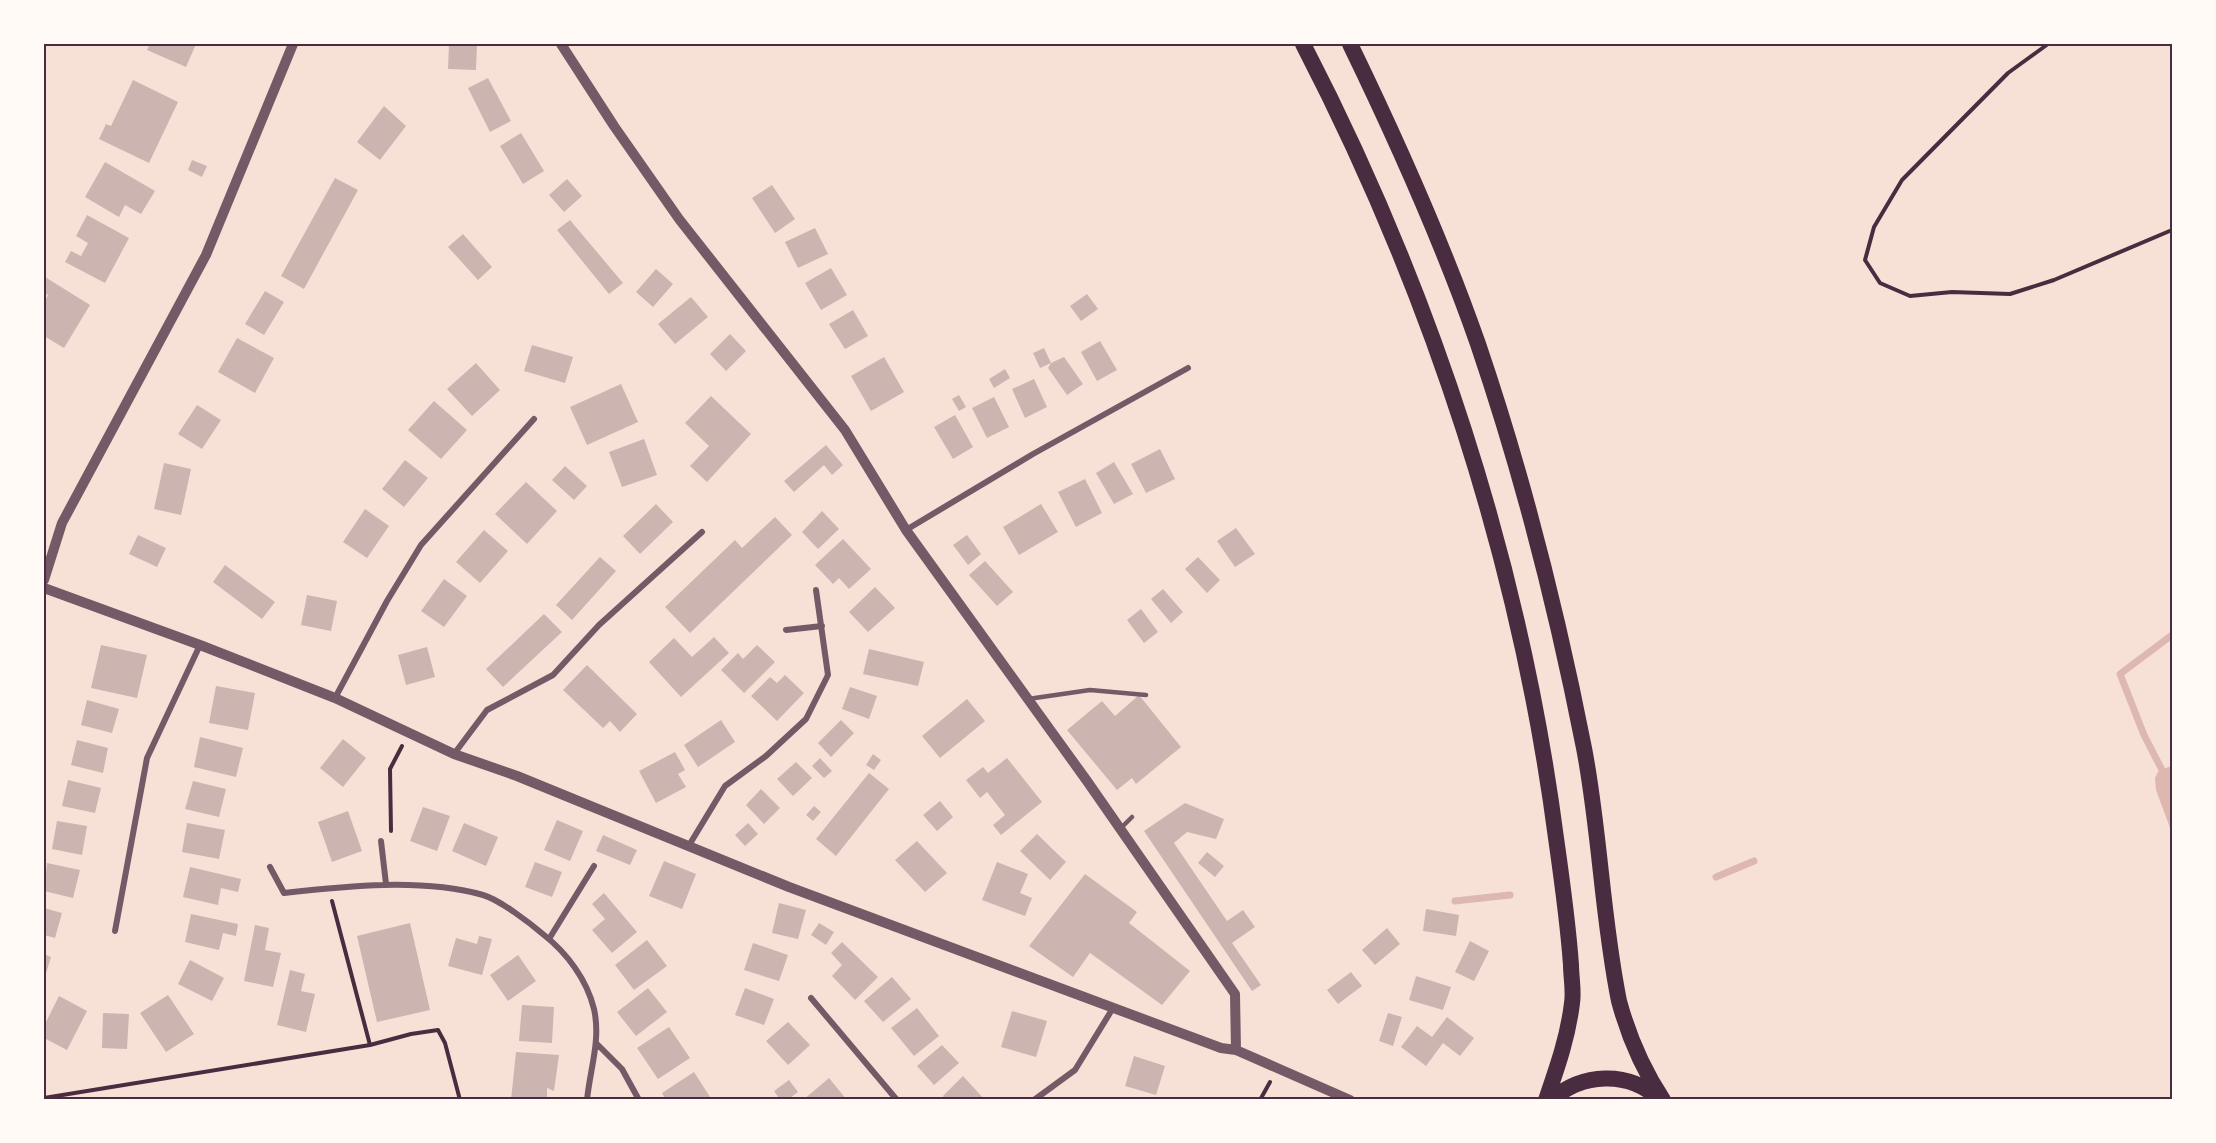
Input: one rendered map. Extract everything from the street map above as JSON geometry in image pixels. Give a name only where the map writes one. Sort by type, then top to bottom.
[{"type":"highway","points":[[1304,44],[1365,169],[1401,255],[1446,374],[1494,536],[1522,646],[1553,812],[1569,940],[1573,1000],[1565,1042],[1546,1100]]},
{"type":"highway","points":[[1350,44],[1425,209],[1478,343],[1509,441],[1551,593],[1584,749],[1619,1001],[1628,1035],[1641,1065],[1661,1100]]},
{"type":"highway","points":[[1551,1100],[1562,1090],[1584,1080],[1607,1078],[1630,1082],[1652,1092],[1661,1100]]},
{"type":"street","points":[[44,580],[62,523],[206,255],[293,44]]},
{"type":"street","points":[[561,44],[614,126],[679,219],[845,430],[906,530],[1120,828],[1235,994],[1236,1050]]},
{"type":"street","points":[[906,530],[1034,454],[1188,368]]},
{"type":"street","points":[[335,698],[387,601],[421,545],[534,419]]},
{"type":"street","points":[[453,754],[487,711],[553,675],[599,625],[702,532]]},
{"type":"street","points":[[44,588],[200,645],[335,698],[453,754],[517,776],[798,891],[1221,1048],[1236,1050],[1350,1100]]},
{"type":"street","points":[[688,847],[725,786],[766,756],[806,719],[828,675],[816,590]]},
{"type":"street","points":[[786,630],[822,626]]},
{"type":"street","points":[[115,931],[147,758],[200,645]]},
{"type":"street","points":[[381,841],[386,884]]},
{"type":"street","points":[[549,939],[594,866]]},
{"type":"street","points":[[270,867],[284,893],[386,884],[486,895],[549,939],[576,967],[594,1009],[597,1044],[587,1100]]},
{"type":"street","points":[[811,998],[897,1100]]},
{"type":"street","points":[[1034,1100],[1075,1070],[1113,1008]]},
{"type":"street","points":[[597,1044],[622,1069],[639,1100]]},
{"type":"lane","points":[[1028,699],[1089,690],[1146,695]]},
{"type":"lane","points":[[1120,828],[1132,817]]},
{"type":"path","points":[[2048,44],[2008,73],[1902,180],[1874,227],[1865,260],[1880,283],[1910,296],[1952,292],[2010,294],[2054,280],[2172,230]]},
{"type":"path","points":[[381,841],[391,837],[390,769],[407,734]]},
{"type":"path","points":[[329,888],[370,1045]]},
{"type":"path","points":[[44,1098],[370,1045],[411,1034],[438,1030],[445,1044],[460,1100]]},
{"type":"shaded area","points":[[2172,766],[2172,833],[2156,790],[2155,778],[2159,770]]},
{"type":"building","points":[[150,44],[196,44],[186,67],[147,50]]},
{"type":"building","points":[[449,44],[477,44],[476,70],[448,69]]},
{"type":"building","points":[[488,78],[511,121],[490,132],[468,88]]},
{"type":"building","points":[[133,80],[178,102],[149,163],[99,139],[106,124],[111,126]]},
{"type":"building","points":[[384,106],[406,126],[380,160],[357,142]]},
{"type":"building","points":[[521,133],[544,171],[523,184],[500,146]]},
{"type":"building","points":[[192,160],[207,166],[202,177],[188,170]]},
{"type":"building","points":[[105,162],[155,191],[141,214],[125,205],[119,217],[85,197]]},
{"type":"building","points":[[335,178],[358,190],[304,289],[281,276]]},
{"type":"building","points":[[567,179],[582,196],[564,212],[549,195]]},
{"type":"building","points":[[772,185],[795,219],[775,233],[752,198]]},
{"type":"building","points":[[87,215],[129,238],[105,283],[65,262],[71,251],[81,256],[88,243],[76,236]]},
{"type":"building","points":[[570,220],[623,283],[609,294],[557,230]]},
{"type":"building","points":[[815,228],[828,254],[798,268],[785,242]]},
{"type":"building","points":[[463,234],[492,267],[478,280],[448,247]]},
{"type":"building","points":[[831,268],[847,295],[821,310],[805,283]]},
{"type":"building","points":[[656,269],[673,284],[653,307],[636,292]]},
{"type":"building","points":[[45,277],[90,305],[64,348],[44,336],[44,303],[48,295],[44,293]]},
{"type":"building","points":[[265,291],[284,302],[264,335],[245,324]]},
{"type":"building","points":[[1087,294],[1098,309],[1081,321],[1070,306]]},
{"type":"building","points":[[691,297],[708,317],[675,344],[658,324]]},
{"type":"building","points":[[853,310],[868,336],[845,349],[829,324]]},
{"type":"building","points":[[730,334],[746,351],[726,371],[710,354]]},
{"type":"building","points":[[237,338],[274,358],[255,393],[218,372]]},
{"type":"building","points":[[1100,341],[1117,370],[1097,381],[1081,352]]},
{"type":"building","points":[[532,345],[573,357],[565,383],[524,371]]},
{"type":"building","points":[[1044,348],[1051,363],[1040,368],[1033,353]]},
{"type":"building","points":[[884,357],[904,392],[871,411],[851,376]]},
{"type":"building","points":[[1064,357],[1083,384],[1067,395],[1048,368],[1051,363]]},
{"type":"building","points":[[476,363],[500,390],[472,416],[447,389]]},
{"type":"building","points":[[1005,369],[1010,378],[994,388],[989,379]]},
{"type":"building","points":[[1034,379],[1047,407],[1025,418],[1012,389]]},
{"type":"building","points":[[621,384],[638,422],[587,445],[570,407]]},
{"type":"building","points":[[959,395],[966,407],[959,411],[952,399]]},
{"type":"building","points":[[711,396],[751,434],[707,482],[690,466],[709,446],[685,423]]},
{"type":"building","points":[[994,397],[1009,427],[987,438],[972,408]]},
{"type":"building","points":[[434,401],[467,430],[441,459],[408,430]]},
{"type":"building","points":[[197,405],[221,420],[202,449],[178,434]]},
{"type":"building","points":[[955,415],[973,447],[953,459],[934,427]]},
{"type":"building","points":[[644,439],[657,475],[622,487],[609,452]]},
{"type":"building","points":[[826,445],[843,465],[832,475],[824,465],[794,492],[784,481]]},
{"type":"building","points":[[1160,449],[1175,479],[1146,493],[1131,464]]},
{"type":"building","points":[[405,460],[428,478],[404,507],[382,489]]},
{"type":"building","points":[[1114,462],[1133,494],[1114,504],[1096,473]]},
{"type":"building","points":[[164,463],[191,469],[181,515],[154,509]]},
{"type":"building","points":[[565,466],[587,486],[574,500],[552,480]]},
{"type":"building","points":[[1085,479],[1102,513],[1076,527],[1058,492]]},
{"type":"building","points":[[526,482],[557,511],[527,544],[495,514]]},
{"type":"building","points":[[656,504],[673,522],[640,554],[623,536]]},
{"type":"building","points":[[1041,504],[1058,532],[1019,555],[1003,527]]},
{"type":"building","points":[[365,509],[389,526],[367,558],[343,542]]},
{"type":"building","points":[[822,511],[839,529],[818,549],[802,532]]},
{"type":"building","points":[[775,517],[792,535],[690,633],[665,607],[735,540],[742,548]]},
{"type":"building","points":[[1236,528],[1255,554],[1235,567],[1217,541]]},
{"type":"building","points":[[484,530],[508,551],[480,583],[456,562]]},
{"type":"building","points":[[138,535],[166,548],[157,567],[129,554]]},
{"type":"building","points":[[967,535],[981,554],[968,565],[953,545]]},
{"type":"building","points":[[843,539],[871,569],[849,589],[839,578],[833,584],[815,565]]},
{"type":"building","points":[[600,557],[616,571],[572,620],[556,605]]},
{"type":"building","points":[[1198,557],[1220,580],[1207,593],[1185,569]]},
{"type":"building","points":[[985,561],[1013,592],[997,606],[969,575]]},
{"type":"building","points":[[225,565],[275,602],[262,619],[213,582]]},
{"type":"building","points":[[444,579],[467,596],[444,627],[421,611]]},
{"type":"building","points":[[875,587],[895,608],[868,632],[849,612]]},
{"type":"building","points":[[1163,589],[1183,612],[1171,623],[1151,599]]},
{"type":"building","points":[[307,595],[337,601],[331,631],[301,625]]},
{"type":"building","points":[[1141,609],[1158,632],[1144,643],[1127,620]]},
{"type":"building","points":[[544,614],[562,632],[503,687],[486,669]]},
{"type":"building","points":[[714,637],[729,653],[681,697],[649,662],[674,638],[692,657]]},
{"type":"building","points":[[101,645],[147,655],[137,698],[91,688]]},
{"type":"building","points":[[757,645],[775,662],[744,693],[721,670],[738,653],[743,659]]},
{"type":"building","points":[[427,647],[435,677],[406,685],[398,655]]},
{"type":"building","points":[[869,649],[924,662],[918,686],[863,674]]},
{"type":"building","points":[[587,665],[637,714],[620,732],[610,721],[603,728],[563,690]]},
{"type":"building","points":[[785,675],[804,693],[777,721],[751,696],[770,677],[777,683]]},
{"type":"building","points":[[216,686],[255,693],[248,730],[209,723]]},
{"type":"building","points":[[850,687],[877,696],[869,719],[842,709]]},
{"type":"building","points":[[1139,695],[1181,747],[1136,784],[1132,778],[1117,790],[1067,730],[1102,701],[1115,716]]},
{"type":"building","points":[[967,699],[985,721],[940,758],[922,736]]},
{"type":"building","points":[[87,700],[119,709],[112,733],[81,725]]},
{"type":"building","points":[[721,720],[735,742],[698,767],[684,745]]},
{"type":"building","points":[[841,720],[854,733],[831,757],[818,743]]},
{"type":"building","points":[[200,737],[243,748],[236,777],[194,767]]},
{"type":"building","points":[[343,739],[366,758],[343,787],[320,768]]},
{"type":"building","points":[[77,740],[108,748],[103,773],[71,765]]},
{"type":"building","points":[[675,752],[685,770],[678,774],[686,787],[656,803],[639,771]]},
{"type":"building","points":[[873,754],[881,760],[874,770],[866,765]]},
{"type":"building","points":[[820,758],[832,771],[824,778],[812,766]]},
{"type":"building","points":[[1007,758],[1042,802],[1001,835],[993,825],[1005,815],[987,792],[980,798],[966,780],[983,767],[988,773]]},
{"type":"building","points":[[796,762],[812,778],[793,796],[777,779]]},
{"type":"building","points":[[869,773],[889,789],[836,856],[816,839]]},
{"type":"building","points":[[68,780],[101,788],[95,813],[62,806]]},
{"type":"building","points":[[193,781],[226,789],[219,817],[185,809]]},
{"type":"building","points":[[761,789],[780,808],[764,824],[746,805]]},
{"type":"building","points":[[940,801],[953,817],[937,831],[923,815]]},
{"type":"building","points":[[1185,803],[1224,819],[1216,839],[1187,832],[1174,843],[1227,921],[1243,910],[1255,927],[1232,943],[1261,985],[1252,991],[1144,831]]},
{"type":"building","points":[[814,806],[821,812],[813,821],[806,815]]},
{"type":"building","points":[[423,807],[450,816],[437,851],[410,841]]},
{"type":"building","points":[[348,811],[362,851],[332,862],[318,822]]},
{"type":"building","points":[[557,820],[583,831],[570,861],[544,850]]},
{"type":"building","points":[[57,821],[87,826],[82,855],[52,849]]},
{"type":"building","points":[[187,823],[225,830],[219,859],[182,852]]},
{"type":"building","points":[[464,823],[498,837],[486,866],[452,851]]},
{"type":"building","points":[[748,823],[758,834],[745,846],[735,835]]},
{"type":"building","points":[[1037,834],[1066,862],[1050,880],[1020,851]]},
{"type":"building","points":[[603,835],[637,850],[630,865],[596,851]]},
{"type":"building","points":[[917,841],[947,873],[925,892],[895,860]]},
{"type":"building","points":[[1207,852],[1224,866],[1215,877],[1198,863]]},
{"type":"building","points":[[664,861],[696,874],[682,909],[649,896]]},
{"type":"building","points":[[535,862],[562,872],[552,897],[525,887]]},
{"type":"building","points":[[997,862],[1028,874],[1020,893],[1032,898],[1025,916],[982,900]]},
{"type":"building","points":[[47,863],[80,870],[73,898],[44,891]]},
{"type":"building","points":[[190,867],[241,879],[238,892],[221,888],[218,905],[183,897]]},
{"type":"building","points":[[1085,874],[1137,912],[1129,923],[1190,971],[1162,1005],[1090,953],[1073,977],[1029,946]]},
{"type":"building","points":[[604,893],[637,932],[612,953],[592,930],[605,919],[592,904]]},
{"type":"building","points":[[779,903],[806,910],[798,939],[772,933]]},
{"type":"building","points":[[44,908],[62,913],[55,938],[44,935]]},
{"type":"building","points":[[1426,909],[1459,915],[1456,936],[1423,931]]},
{"type":"building","points":[[191,914],[238,924],[236,936],[223,933],[219,950],[185,942]]},
{"type":"building","points":[[410,923],[430,1010],[377,1022],[357,936]]},
{"type":"building","points":[[819,923],[834,932],[826,945],[811,935]]},
{"type":"building","points":[[255,925],[269,928],[265,950],[281,953],[273,987],[244,981]]},
{"type":"building","points":[[1387,928],[1400,944],[1375,965],[1362,950]]},
{"type":"building","points":[[479,936],[492,939],[482,975],[448,966],[456,938],[477,944]]},
{"type":"building","points":[[647,940],[667,966],[634,990],[615,965]]},
{"type":"building","points":[[1470,941],[1489,951],[1474,981],[1455,972]]},
{"type":"building","points":[[842,942],[878,977],[855,1000],[832,976],[842,965],[831,953]]},
{"type":"building","points":[[753,943],[788,955],[779,981],[744,970]]},
{"type":"building","points":[[44,954],[51,957],[44,980]]},
{"type":"building","points":[[518,955],[536,981],[508,1001],[490,975]]},
{"type":"building","points":[[190,960],[224,978],[212,1001],[178,984]]},
{"type":"building","points":[[290,970],[305,974],[301,991],[315,994],[306,1032],[277,1025]]},
{"type":"building","points":[[1351,972],[1362,986],[1338,1004],[1327,990]]},
{"type":"building","points":[[1416,976],[1451,987],[1443,1010],[1409,1000]]},
{"type":"building","points":[[892,977],[911,999],[883,1022],[864,1001]]},
{"type":"building","points":[[648,988],[667,1012],[636,1036],[617,1012]]},
{"type":"building","points":[[745,988],[774,999],[764,1025],[735,1015]]},
{"type":"building","points":[[168,995],[194,1034],[166,1052],[140,1013]]},
{"type":"building","points":[[59,996],[87,1011],[67,1050],[44,1038],[44,1026]]},
{"type":"building","points":[[522,1005],[554,1007],[552,1043],[519,1041]]},
{"type":"building","points":[[917,1008],[939,1036],[914,1056],[891,1028]]},
{"type":"building","points":[[1012,1011],[1047,1021],[1036,1057],[1001,1047]]},
{"type":"building","points":[[103,1013],[129,1014],[127,1049],[102,1048]]},
{"type":"building","points":[[1388,1013],[1402,1017],[1393,1046],[1379,1041]]},
{"type":"building","points":[[1447,1017],[1474,1038],[1460,1056],[1443,1043],[1426,1066],[1401,1047],[1417,1026],[1432,1037]]},
{"type":"building","points":[[788,1022],[810,1045],[788,1065],[766,1041]]},
{"type":"building","points":[[669,1027],[690,1058],[658,1079],[637,1048]]},
{"type":"building","points":[[942,1045],[959,1063],[934,1085],[917,1066]]},
{"type":"building","points":[[516,1052],[559,1055],[554,1091],[547,1088],[547,1100],[511,1100]]},
{"type":"building","points":[[1134,1056],[1165,1066],[1156,1095],[1125,1086]]},
{"type":"building","points":[[694,1072],[712,1100],[666,1100],[662,1093]]},
{"type":"building","points":[[963,1076],[985,1100],[946,1100],[943,1096]]},
{"type":"building","points":[[829,1078],[847,1100],[803,1100]]},
{"type":"building","points":[[789,1080],[798,1092],[787,1100],[780,1100],[774,1091]]},
{"type":"waterway","points":[[2161,768],[2144,735],[2120,674],[2172,635]]},
{"type":"waterway","points":[[1716,877],[1754,861]]},
{"type":"waterway","points":[[1455,901],[1510,895]]}]
